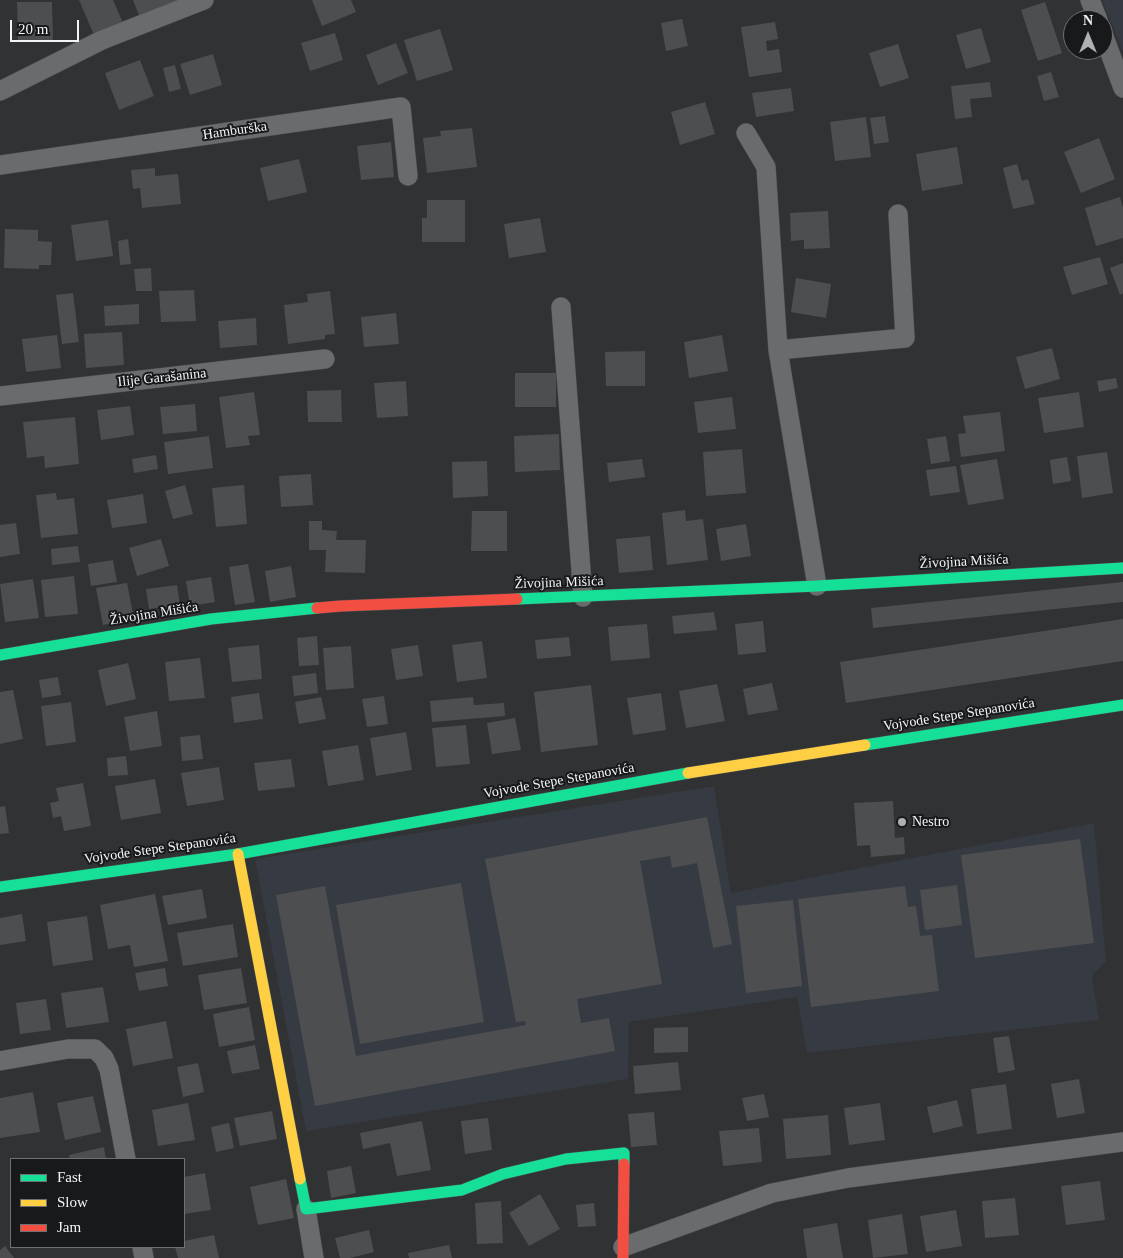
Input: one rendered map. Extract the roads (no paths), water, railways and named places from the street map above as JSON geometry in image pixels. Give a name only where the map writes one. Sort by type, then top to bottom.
[{"type":"street","points":[[0,91],[102,40],[204,0]]},
{"type":"street","points":[[1113,60],[1123,88]]},
{"type":"street","name":"Hamburška","points":[[0,165],[401,107],[408,176]]},
{"type":"street","points":[[746,133],[766,167],[778,350],[817,586]]},
{"type":"street","points":[[778,350],[904,338],[898,214]]},
{"type":"street","points":[[561,307],[583,598]]},
{"type":"street","name":"Ilije Garašanina","points":[[0,396],[324,359]]},
{"type":"street","name":"Živojina Mišića","points":[[0,654],[211,619],[341,606],[583,598],[1123,568]]},
{"type":"street","name":"Vojvode Stepe Stepanovića","points":[[0,887],[238,854],[738,764],[1123,705]]},
{"type":"street","points":[[238,854],[314,1258]]},
{"type":"street","points":[[0,1061],[68,1049],[95,1049],[104,1058],[110,1069],[126,1158]]},
{"type":"street","points":[[306,1209],[462,1190],[503,1174],[566,1159],[624,1153],[623,1252],[772,1193],[848,1178],[1123,1142]]},
{"type":"place","name":"Nestro","points":[[902,822]]}]
